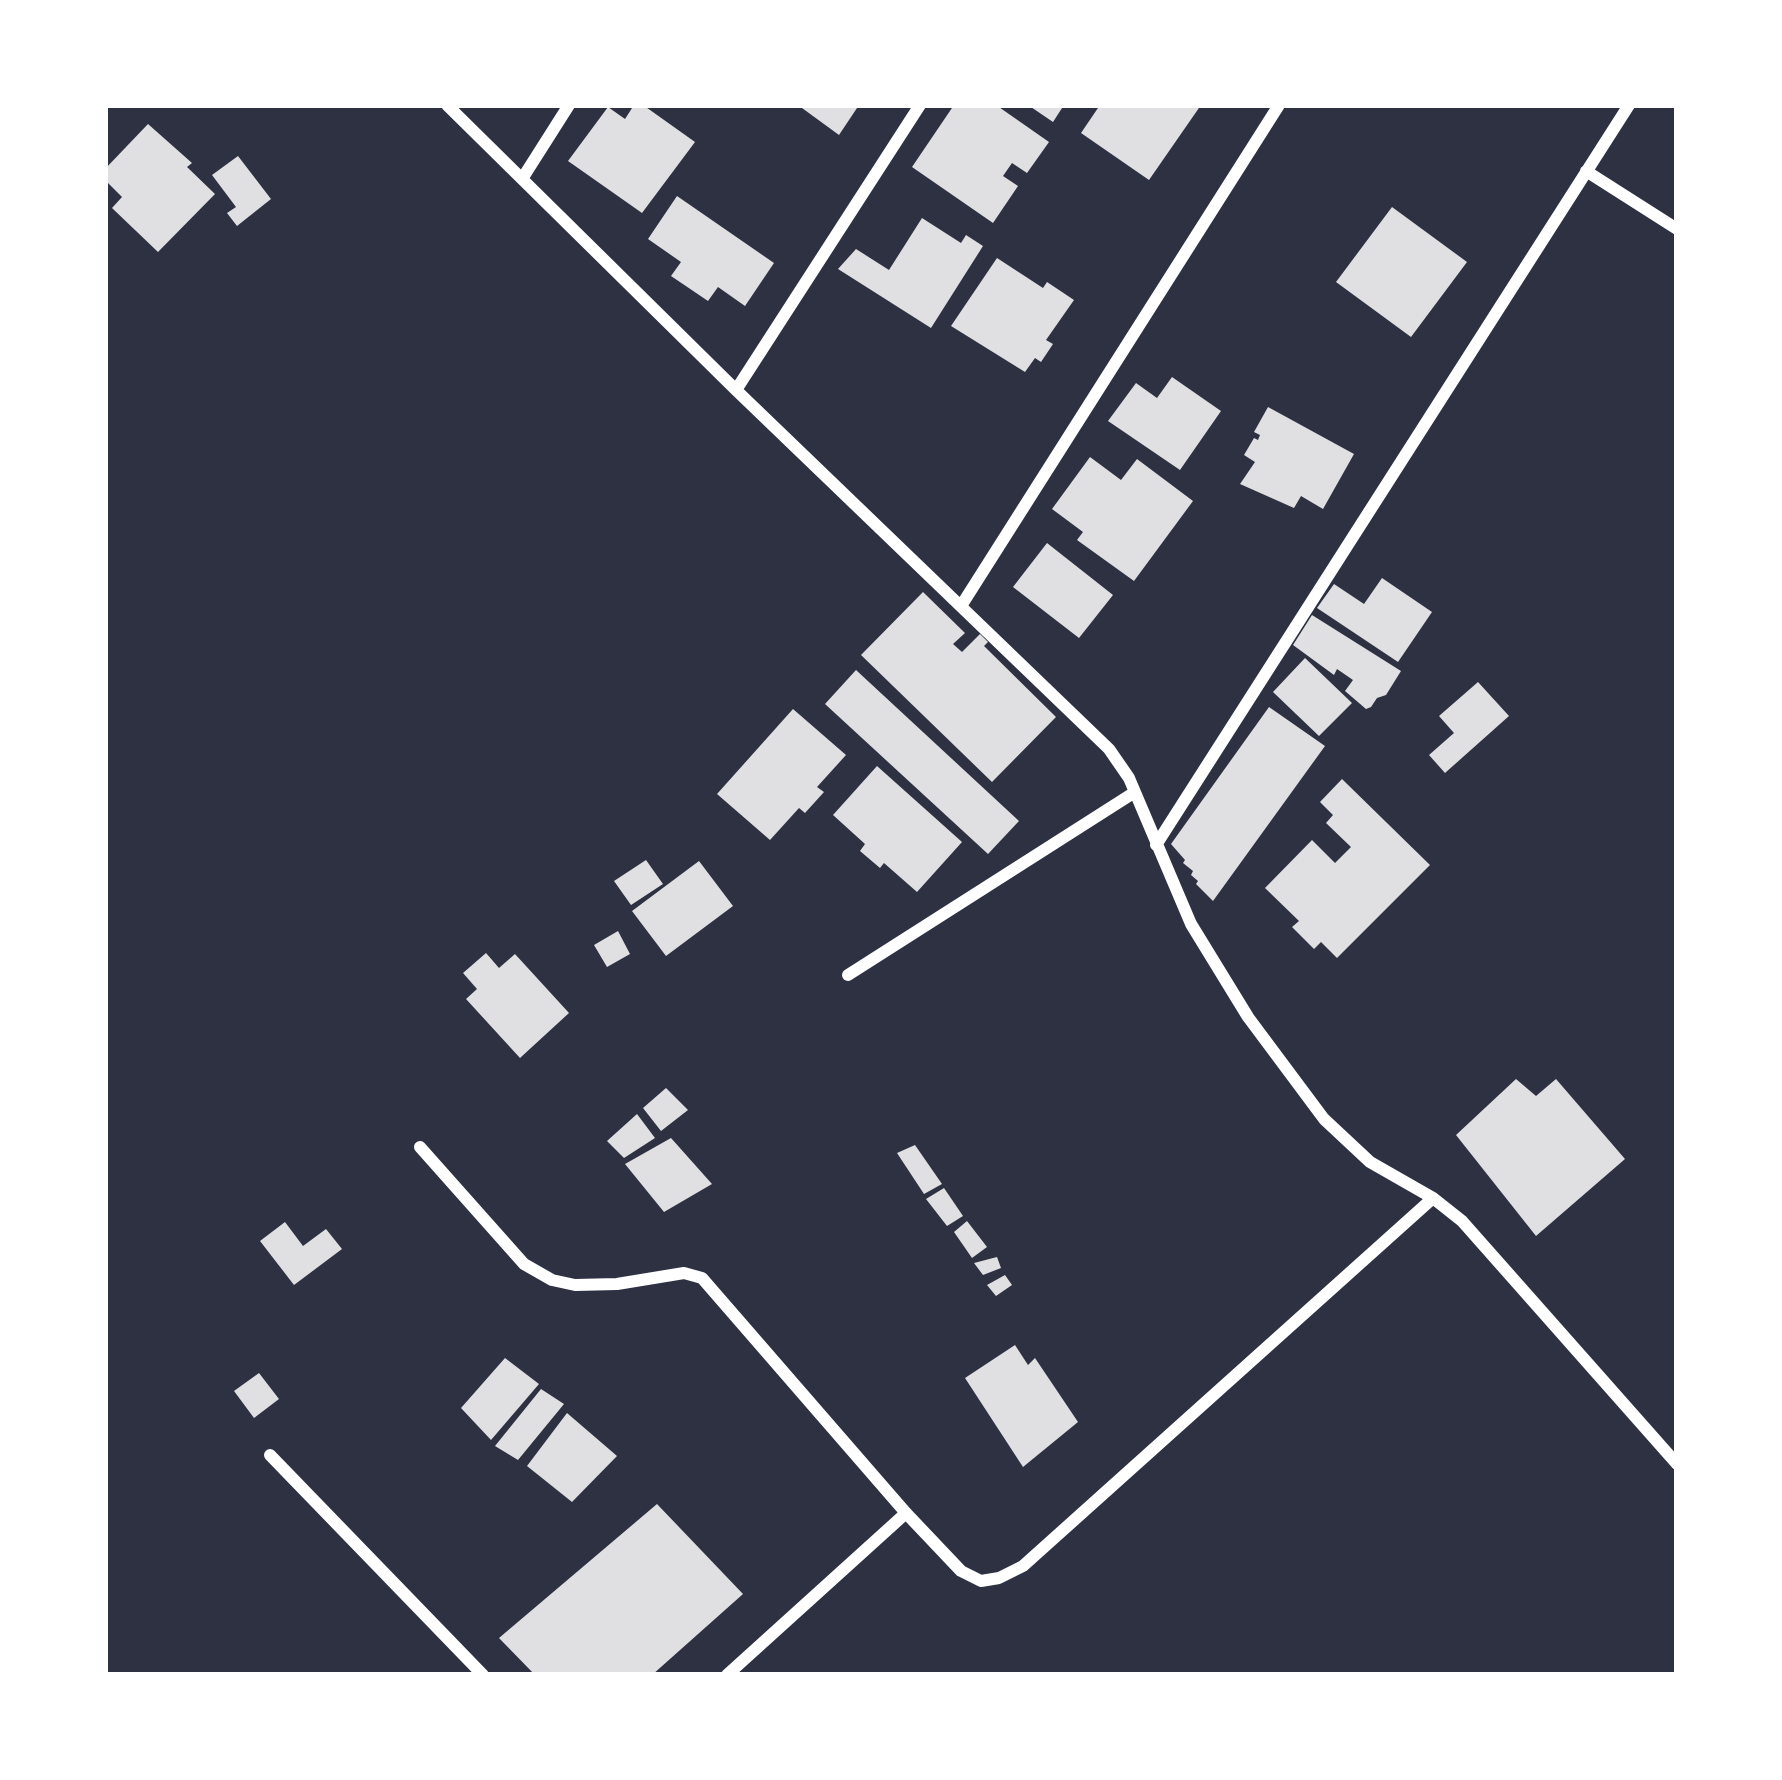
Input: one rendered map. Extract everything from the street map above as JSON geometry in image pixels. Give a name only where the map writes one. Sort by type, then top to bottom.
[{"type":"street","points":[[447,105],[1108,748],[1135,792],[1191,924],[1248,1017],[1324,1119],[1370,1162],[1432,1198],[1487,1246],[1677,1464]]},
{"type":"street","points":[[522,178],[569,105]]},
{"type":"street","points":[[736,390],[920,105]]},
{"type":"street","points":[[961,606],[1279,105]]},
{"type":"street","points":[[1156,845],[1629,105]]},
{"type":"street","points":[[1586,171],[1677,229]]},
{"type":"street","points":[[848,975],[1135,792]]},
{"type":"street","points":[[420,1147],[524,1264],[552,1280],[575,1285],[617,1284],[684,1273],[702,1278],[906,1513],[961,1571],[981,1581],[1023,1566],[1432,1198]]},
{"type":"street","points":[[270,1456],[484,1675]]},
{"type":"street","points":[[727,1675],[906,1513]]},
{"type":"building","points":[[634,105],[643,105],[695,142],[642,213],[568,161],[608,107],[625,119]]},
{"type":"building","points":[[804,105],[859,105],[839,135]]},
{"type":"building","points":[[954,105],[996,105],[1049,142],[1027,173],[1012,163],[1003,176],[1018,186],[993,223],[912,167]]},
{"type":"building","points":[[1028,105],[1064,105],[1053,122]]},
{"type":"building","points":[[1100,105],[1201,105],[1149,180],[1081,133]]},
{"type":"building","points":[[148,124],[192,163],[187,167],[215,194],[158,252],[112,208],[122,197],[105,180],[105,169]]},
{"type":"building","points":[[238,156],[271,199],[237,226],[227,213],[236,207],[212,175]]},
{"type":"building","points":[[677,196],[774,263],[745,306],[718,287],[708,301],[671,276],[681,262],[648,239]]},
{"type":"building","points":[[1392,207],[1467,262],[1411,337],[1336,282]]},
{"type":"building","points":[[922,218],[961,243],[966,235],[983,246],[931,328],[838,269],[856,249],[889,270]]},
{"type":"building","points":[[997,258],[1043,288],[1047,282],[1074,300],[1046,340],[1053,344],[1041,362],[1035,358],[1025,372],[951,326]]},
{"type":"building","points":[[1172,377],[1221,411],[1180,470],[1108,421],[1136,383],[1157,398]]},
{"type":"building","points":[[1268,407],[1354,454],[1323,509],[1301,496],[1294,508],[1240,484],[1255,462],[1244,455],[1254,438],[1258,440],[1260,435],[1254,432]]},
{"type":"building","points":[[1090,457],[1121,480],[1137,459],[1193,501],[1134,581],[1077,540],[1083,532],[1052,509]]},
{"type":"building","points":[[1047,543],[1113,595],[1079,638],[1013,587]]},
{"type":"building","points":[[1382,578],[1432,612],[1398,662],[1317,608],[1334,584],[1364,604]]},
{"type":"building","points":[[923,592],[965,633],[953,644],[962,652],[980,634],[988,642],[984,646],[1056,717],[992,782],[861,655]]},
{"type":"building","points":[[1312,615],[1401,671],[1386,695],[1371,707],[1366,709],[1345,691],[1353,680],[1337,669],[1334,675],[1293,645]]},
{"type":"building","points":[[1305,658],[1352,703],[1319,736],[1273,692]]},
{"type":"building","points":[[856,670],[1019,821],[988,854],[825,704]]},
{"type":"building","points":[[1478,682],[1509,716],[1445,773],[1429,755],[1454,733],[1439,716]]},
{"type":"building","points":[[1269,707],[1325,746],[1213,901],[1196,884],[1193,871],[1171,844]]},
{"type":"building","points":[[793,709],[846,755],[817,787],[824,792],[805,813],[799,808],[770,840],[717,794]]},
{"type":"building","points":[[877,766],[962,842],[917,892],[884,863],[880,868],[860,851],[865,844],[833,815]]},
{"type":"building","points":[[1342,779],[1430,865],[1337,958],[1321,942],[1314,949],[1292,927],[1299,921],[1265,888],[1312,840],[1335,863],[1351,847],[1326,823],[1333,815],[1320,802]]},
{"type":"building","points":[[646,860],[663,884],[631,905],[614,881]]},
{"type":"building","points":[[699,861],[733,906],[666,956],[632,911]]},
{"type":"building","points":[[618,931],[630,954],[607,967],[594,945]]},
{"type":"building","points":[[486,953],[499,968],[515,954],[569,1013],[520,1058],[466,999],[477,989],[463,973]]},
{"type":"building","points":[[1516,1079],[1536,1096],[1556,1079],[1625,1159],[1536,1236],[1456,1135]]},
{"type":"building","points":[[666,1088],[688,1110],[661,1131],[643,1108]]},
{"type":"building","points":[[637,1114],[655,1138],[624,1158],[607,1141]]},
{"type":"building","points":[[671,1138],[712,1184],[664,1212],[625,1164]]},
{"type":"building","points":[[915,1145],[942,1184],[924,1194],[897,1153]]},
{"type":"building","points":[[944,1188],[963,1216],[947,1226],[926,1199]]},
{"type":"building","points":[[967,1221],[987,1247],[972,1258],[954,1232]]},
{"type":"building","points":[[285,1222],[303,1246],[326,1229],[342,1249],[294,1285],[260,1241]]},
{"type":"building","points":[[997,1257],[1001,1268],[983,1275],[974,1263]]},
{"type":"building","points":[[1005,1275],[1012,1285],[996,1296],[987,1285]]},
{"type":"building","points":[[1015,1345],[1028,1365],[1035,1358],[1078,1422],[1023,1467],[965,1378]]},
{"type":"building","points":[[505,1358],[539,1384],[491,1440],[461,1408]]},
{"type":"building","points":[[259,1373],[279,1399],[254,1418],[234,1391]]},
{"type":"building","points":[[541,1389],[564,1404],[518,1460],[495,1446]]},
{"type":"building","points":[[567,1413],[617,1456],[572,1502],[527,1466]]},
{"type":"building","points":[[657,1504],[743,1594],[652,1675],[535,1675],[499,1638]]}]
